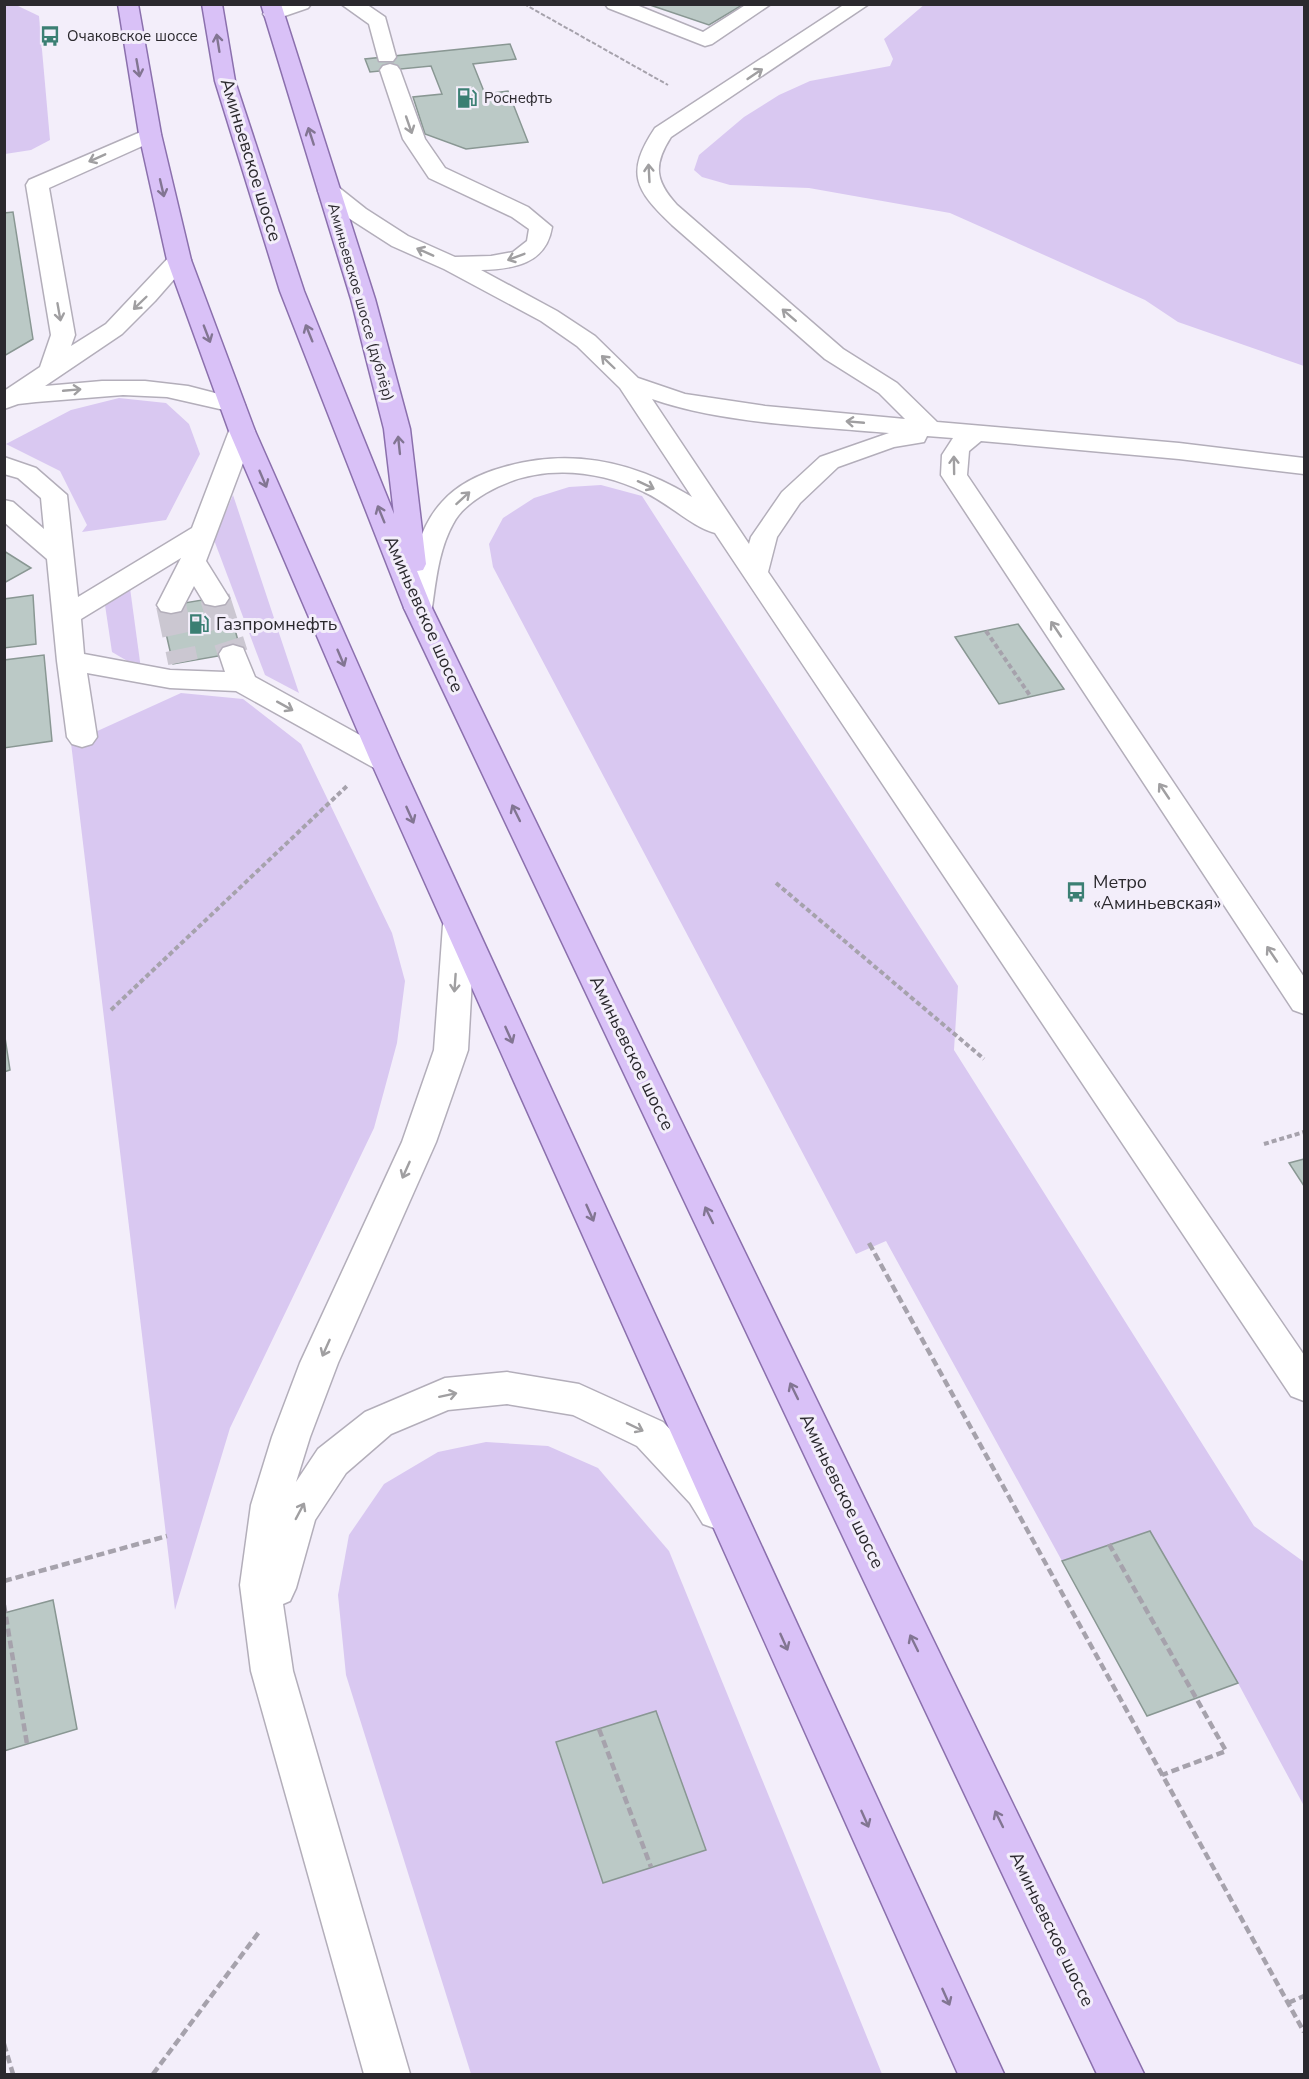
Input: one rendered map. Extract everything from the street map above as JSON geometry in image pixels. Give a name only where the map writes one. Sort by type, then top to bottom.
[{"type":"main road","points":[[128,4],[150,134],[179,260],[242,431],[459,925],[981,2074]]},
{"type":"main road","name":"Аминьевское шоссе","points":[[212,4],[225,81],[292,291],[418,608],[1121,2074]]},
{"type":"main road","name":"Аминьевское шоссе (дублёр)","points":[[272,9],[363,299],[398,429],[418,608]]},
{"type":"street","points":[[615,4],[705,40],[761,4]]},
{"type":"street","points":[[859,4],[663,133],[651,148],[647,166],[649,183],[658,200],[834,354],[888,388],[930,429]]},
{"type":"street","points":[[272,9],[297,5]]},
{"type":"street","points":[[352,5],[378,21],[388,64],[414,139],[437,173],[520,212],[541,227],[538,243],[520,258],[491,263],[452,264]]},
{"type":"street","points":[[52,369],[63,335],[37,185],[150,134]]},
{"type":"street","points":[[329,191],[358,214],[400,241],[452,264],[549,316],[586,341],[629,383],[754,572],[1305,1385]]},
{"type":"street","points":[[9,400],[114,329],[179,260]]},
{"type":"street","points":[[629,383],[681,400],[765,414],[1179,451],[1305,466]]},
{"type":"street","points":[[9,400],[75,390],[144,388],[188,393],[233,405]]},
{"type":"street","points":[[171,605],[193,561],[242,431]]},
{"type":"street","points":[[754,572],[764,537],[790,498],[829,462],[890,440],[976,434]]},
{"type":"street","points":[[976,434],[960,443],[953,456],[954,475],[1305,1002]]},
{"type":"street","points":[[4,465],[27,473],[54,495],[71,662],[82,737]]},
{"type":"street","points":[[418,608],[425,563],[440,522],[464,495],[492,478],[543,466],[585,465],[645,483],[726,530]]},
{"type":"street","points":[[4,508],[60,556]]},
{"type":"street","points":[[66,616],[204,532]]},
{"type":"street","points":[[193,561],[215,598]]},
{"type":"street","points":[[233,654],[242,682]]},
{"type":"street","points":[[71,662],[170,679],[242,682]]},
{"type":"street","points":[[183,662],[242,682],[386,762]]},
{"type":"street","points":[[387,2074],[272,1671],[260,1585],[270,1505],[291,1437],[319,1363],[418,1142],[450,1050],[459,925]]},
{"type":"street","points":[[272,1671],[276,1587],[297,1514],[332,1461],[378,1423],[445,1394],[507,1388],[579,1400],[650,1434],[704,1491],[760,1588]]},
{"type":"path","points":[[525,4],[706,106]]},
{"type":"path","points":[[986,631],[1031,697]]},
{"type":"path","points":[[111,1010],[349,784],[328,730]]},
{"type":"path","points":[[776,883],[984,1059]]},
{"type":"path","points":[[1264,1144],[1305,1132]]},
{"type":"path","points":[[869,1243],[1305,2032]]},
{"type":"path","points":[[4,1581],[167,1536]]},
{"type":"path","points":[[1109,1544],[1226,1751],[1162,1775]]},
{"type":"path","points":[[4,1605],[27,1744]]},
{"type":"path","points":[[599,1729],[651,1867]]},
{"type":"path","points":[[153,2074],[259,1932]]},
{"type":"path","points":[[1288,2003],[1305,1996]]},
{"type":"path","points":[[4,2044],[13,2074]]},
{"type":"shaded area","points":[[5,4],[16,5],[39,16],[50,140],[31,150],[5,154]]},
{"type":"shaded area","points":[[925,4],[1304,5],[1304,366],[1178,322],[1145,300],[950,213],[809,188],[730,185],[702,177],[694,170],[699,155],[744,117],[779,95],[810,81],[890,66],[893,59],[884,39]]},
{"type":"shaded area","points":[[119,398],[166,403],[189,424],[200,454],[166,520],[82,532],[87,525],[60,471],[6,444],[71,410]]},
{"type":"shaded area","points":[[601,485],[642,496],[958,986],[954,1050],[1254,1526],[1304,1562],[1304,1806],[1238,1683],[1150,1531],[1062,1561],[886,1241],[856,1254],[493,567],[489,544],[503,518],[534,498],[569,487]]},
{"type":"shaded area","points":[[233,495],[299,693],[265,675],[214,540]]},
{"type":"shaded area","points":[[130,588],[141,669],[112,652],[105,605]]},
{"type":"shaded area","points":[[181,693],[243,699],[301,744],[392,933],[405,981],[397,1043],[374,1128],[230,1428],[175,1610],[71,743]]},
{"type":"shaded area","points":[[486,1442],[548,1446],[598,1468],[669,1551],[882,2074],[471,2074],[346,1675],[338,1595],[349,1535],[384,1484],[438,1452]]},
{"type":"building","points":[[647,4],[744,4],[709,25]]},
{"type":"building","points":[[510,44],[516,59],[473,64],[485,94],[508,91],[528,142],[466,149],[425,134],[413,97],[442,94],[431,66],[370,72],[365,59]]},
{"type":"building","points":[[13,212],[33,339],[4,356],[4,213]]},
{"type":"building","points":[[4,551],[31,568],[4,583]]},
{"type":"building","points":[[33,595],[36,644],[4,648],[4,599]]},
{"type":"building","points":[[226,596],[241,652],[173,664],[160,607]]},
{"type":"building","points":[[1018,624],[1064,689],[999,704],[955,637]]},
{"type":"building","points":[[44,655],[52,741],[4,748],[4,660]]},
{"type":"building","points":[[4,1031],[10,1070],[4,1072]]},
{"type":"building","points":[[1304,1159],[1304,1186],[1289,1163]]},
{"type":"building","points":[[1150,1531],[1238,1683],[1147,1716],[1062,1561]]},
{"type":"building","points":[[53,1600],[77,1729],[4,1751],[4,1613]]},
{"type":"building","points":[[656,1711],[706,1850],[603,1883],[556,1742]]},
{"type":"tunnel","points":[[215,598],[233,654]]},
{"type":"tunnel","points":[[171,605],[183,662]]},
{"type":"place","name":"Очаковское шоссе","points":[[50,36]]},
{"type":"place","name":"Роснефть","points":[[467,98]]},
{"type":"place","name":"Газпромнефть","points":[[199,624]]},
{"type":"place","name":"Метро «Аминьевская»","points":[[1076,892]]}]
